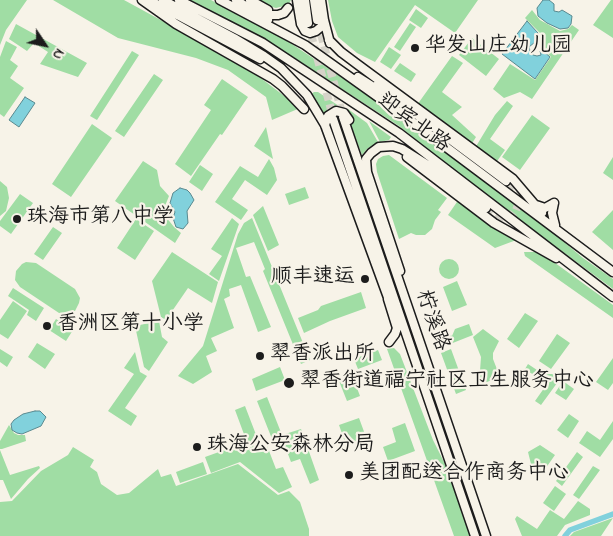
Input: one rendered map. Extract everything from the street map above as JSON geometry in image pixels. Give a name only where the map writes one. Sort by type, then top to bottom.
[{"type":"main road","points":[[142,0],[176,24],[273,79],[304,109]]},
{"type":"main road","points":[[150,0],[255,56],[294,81]]},
{"type":"main road","points":[[163,0],[264,56],[294,81],[312,101],[325,125],[396,319],[406,335]]},
{"type":"main road","name":"迎宾北路","points":[[179,0],[263,43],[389,126],[520,224],[613,297]]},
{"type":"main road","name":"迎宾北路","points":[[220,0],[305,45],[406,117],[613,272]]},
{"type":"main road","points":[[236,0],[400,103]]},
{"type":"main road","points":[[236,0],[273,15],[282,14],[296,0]]},
{"type":"main road","points":[[250,0],[272,11],[281,12],[288,8]]},
{"type":"main road","points":[[296,0],[301,24],[305,31],[310,33],[322,26],[321,0]]},
{"type":"main road","points":[[305,0],[308,23]]},
{"type":"main road","points":[[314,0],[336,54],[506,181]]},
{"type":"main road","points":[[234,38],[301,67]]},
{"type":"main road","points":[[329,40],[350,59],[513,179],[536,208],[569,238]]},
{"type":"main road","points":[[325,125],[333,112],[341,111],[346,114],[394,249],[421,348]]},
{"type":"main road","name":"柠溪路","points":[[343,117],[486,536]]},
{"type":"main road","name":"柠溪路","points":[[333,119],[475,536]]},
{"type":"main road","points":[[389,126],[409,148],[486,208]]},
{"type":"main road","points":[[367,172],[366,162],[369,154],[379,147],[388,145],[402,149],[437,171]]},
{"type":"main road","points":[[388,145],[494,222],[585,276]]},
{"type":"main road","points":[[530,199],[542,208],[554,203],[552,213],[555,225]]},
{"type":"main road","points":[[395,303],[395,334],[389,342],[400,342],[412,351]]},
{"type":"main road","points":[[470,521],[480,517]]},
{"type":"green space","points":[[0,0],[27,0],[6,30],[0,45]]},
{"type":"green space","points":[[53,0],[124,0],[245,66],[300,108],[272,120],[266,97],[228,70],[196,58],[118,38]]},
{"type":"green space","points":[[189,0],[211,0],[286,40],[405,120],[461,164],[533,216],[583,258],[613,279],[613,289],[455,172],[399,126],[282,50]]},
{"type":"green space","points":[[257,0],[291,0],[288,5],[276,8]]},
{"type":"green space","points":[[328,0],[478,0],[455,33],[415,5],[375,62],[357,53],[338,37],[332,21]]},
{"type":"green space","points":[[611,0],[613,0],[613,38],[593,25]]},
{"type":"green space","points":[[416,9],[428,18],[421,28],[409,20]]},
{"type":"green space","points":[[532,10],[540,20],[560,31],[568,29],[572,25],[579,30],[532,99],[520,92],[504,98],[493,89],[510,64],[535,80],[551,57],[543,49],[540,33],[525,18]]},
{"type":"green space","points":[[410,23],[416,27],[400,51],[394,47]]},
{"type":"green space","points":[[16,24],[87,63],[78,77],[40,64],[48,52],[34,43],[27,51],[9,39]]},
{"type":"green space","points":[[472,38],[499,59],[486,76],[459,55]]},
{"type":"green space","points":[[6,41],[17,47],[10,60],[18,66],[10,78],[24,88],[4,117],[0,114],[0,57]]},
{"type":"green space","points":[[389,47],[401,55],[391,69],[380,62]]},
{"type":"green space","points":[[132,51],[139,55],[97,120],[90,116]]},
{"type":"green space","points":[[452,56],[463,63],[442,92],[462,107],[452,115],[476,137],[471,145],[417,105]]},
{"type":"green space","points":[[400,63],[416,74],[411,82],[394,71]]},
{"type":"green space","points":[[154,74],[163,80],[124,137],[115,131]]},
{"type":"green space","points":[[222,79],[248,97],[191,176],[175,164],[211,110],[204,105]]},
{"type":"green space","points":[[318,92],[342,108],[332,108],[323,114],[310,95]]},
{"type":"green space","points":[[507,101],[513,106],[490,139],[505,150],[495,164],[475,148],[495,115]]},
{"type":"green space","points":[[348,109],[367,123],[378,142],[367,149],[362,155],[346,113]]},
{"type":"green space","points":[[532,115],[550,128],[520,170],[502,157]]},
{"type":"green space","points":[[369,121],[391,137],[389,140],[380,142]]},
{"type":"green space","points":[[92,124],[112,138],[71,197],[52,184]]},
{"type":"green space","points":[[266,127],[273,159],[254,146]]},
{"type":"green space","points":[[389,155],[447,198],[438,210],[441,212],[435,220],[432,229],[425,235],[411,233],[399,239],[376,164],[378,159]]},
{"type":"green space","points":[[613,157],[613,180],[603,173]]},
{"type":"green space","points":[[269,159],[277,180],[267,195],[245,180],[232,199],[248,210],[241,220],[215,202],[240,166],[258,177]]},
{"type":"green space","points":[[143,161],[157,170],[160,186],[169,196],[165,206],[166,217],[181,233],[175,243],[115,201]]},
{"type":"green space","points":[[200,165],[213,174],[202,191],[189,182]]},
{"type":"green space","points":[[0,181],[7,187],[9,198],[6,211],[0,216]]},
{"type":"green space","points":[[305,187],[309,198],[289,205],[285,194]]},
{"type":"green space","points":[[20,194],[33,203],[11,234],[0,226],[0,221]]},
{"type":"green space","points":[[459,199],[519,239],[495,248],[448,215]]},
{"type":"green space","points":[[263,206],[279,245],[268,251],[253,215]]},
{"type":"green space","points":[[613,210],[613,250],[592,232]]},
{"type":"green space","points":[[232,218],[239,224],[219,281],[209,274],[222,256],[211,249]]},
{"type":"green space","points":[[252,218],[310,360],[301,364],[263,271],[265,269],[254,242],[236,248],[246,277],[250,276],[271,327],[258,332],[241,285],[229,289],[230,296],[224,299],[234,328],[211,338],[217,351],[206,356],[212,372],[193,384],[178,376],[203,346],[238,234],[244,223]]},
{"type":"green space","points":[[136,219],[154,231],[135,260],[117,248]]},
{"type":"green space","points":[[53,227],[62,233],[43,260],[34,254]]},
{"type":"green space","points":[[172,252],[218,282],[212,303],[188,288],[166,320],[161,317],[152,281]]},
{"type":"green space","points":[[524,252],[540,252],[613,305],[613,318],[525,256]]},
{"type":"green space","points":[[445,259],[453,259],[459,265],[459,273],[453,279],[445,279],[439,273],[439,265]]},
{"type":"green space","points":[[26,262],[36,263],[75,289],[80,298],[75,311],[67,315],[59,313],[20,287],[15,280],[16,271]]},
{"type":"green space","points":[[457,281],[467,305],[452,311],[443,287]]},
{"type":"green space","points":[[13,288],[44,308],[36,321],[27,315],[29,310],[8,296]]},
{"type":"green space","points":[[361,292],[366,308],[304,333],[298,318],[318,310],[321,306]]},
{"type":"green space","points":[[13,301],[27,311],[8,339],[0,334],[0,320]]},
{"type":"green space","points":[[525,313],[538,321],[519,348],[507,339]]},
{"type":"green space","points":[[56,319],[73,330],[66,341],[49,330]]},
{"type":"green space","points":[[159,321],[162,337],[168,342],[149,371],[144,367],[135,326]]},
{"type":"green space","points":[[469,324],[473,335],[440,348],[436,336],[445,332],[452,336],[455,329]]},
{"type":"green space","points":[[483,329],[499,341],[493,353],[493,359],[500,377],[479,385],[481,357],[473,337]]},
{"type":"green space","points":[[557,334],[570,343],[551,369],[539,361]]},
{"type":"green space","points":[[37,343],[55,354],[45,369],[28,357]]},
{"type":"green space","points":[[394,348],[400,354],[433,440],[449,472],[471,536],[454,536],[387,349]]},
{"type":"green space","points":[[0,349],[13,357],[7,367],[0,362]]},
{"type":"green space","points":[[451,349],[466,390],[456,394],[441,353]]},
{"type":"green space","points":[[378,350],[382,360],[358,369],[354,359]]},
{"type":"green space","points":[[135,352],[140,372],[147,376],[125,408],[137,416],[131,426],[108,411],[134,374],[124,368]]},
{"type":"green space","points":[[613,358],[613,383],[608,390],[596,382]]},
{"type":"green space","points":[[528,364],[543,374],[553,374],[560,379],[541,405],[535,401],[547,384],[525,369]]},
{"type":"green space","points":[[280,367],[285,380],[256,391],[252,379]]},
{"type":"green space","points":[[352,375],[360,396],[347,401],[339,381]]},
{"type":"green space","points":[[563,381],[574,389],[566,400],[555,393]]},
{"type":"green space","points":[[267,397],[282,435],[301,429],[319,480],[310,484],[300,459],[291,462],[283,441],[274,444],[257,401]]},
{"type":"green space","points":[[245,406],[260,445],[266,443],[276,469],[283,467],[292,487],[279,493],[240,462],[211,473],[205,457],[230,448],[237,449],[248,445],[235,410]]},
{"type":"green space","points":[[569,414],[579,421],[568,438],[557,430]]},
{"type":"green space","points":[[359,418],[366,437],[346,445],[339,425]]},
{"type":"green space","points":[[613,421],[613,439],[600,457],[579,443],[587,431],[600,440]]},
{"type":"green space","points":[[405,423],[415,451],[388,461],[383,447],[396,442],[392,428]]},
{"type":"green space","points":[[9,425],[14,433],[25,435],[26,441],[0,449],[0,441]]},
{"type":"green space","points":[[540,445],[555,455],[543,472],[531,464],[528,452]]},
{"type":"green space","points":[[73,447],[94,460],[90,467],[97,472],[101,484],[117,495],[129,493],[158,469],[161,477],[171,474],[176,486],[238,464],[278,495],[289,491],[300,502],[309,529],[309,536],[0,536],[0,502],[12,501],[41,471],[68,455]]},
{"type":"green space","points":[[0,450],[10,475],[39,466],[40,468],[11,499],[3,480],[0,480]]},
{"type":"green space","points":[[577,452],[583,457],[562,486],[556,481]]},
{"type":"green space","points":[[203,462],[207,474],[180,483],[176,472]]},
{"type":"green space","points":[[593,466],[600,470],[579,499],[573,495]]},
{"type":"green space","points":[[555,486],[566,494],[554,511],[543,503]]},
{"type":"green space","points":[[578,501],[590,509],[590,515],[565,525],[557,536],[522,536],[515,519],[517,516],[537,529],[550,510],[564,519]]},
{"type":"green space","points":[[613,518],[601,536],[570,536],[574,532]]},
{"type":"water","points":[[543,0],[549,0],[554,4],[554,11],[559,12],[562,10],[572,16],[571,24],[568,28],[560,29],[538,16],[537,8]]},
{"type":"water","points":[[527,21],[538,33],[535,42],[529,47],[530,51],[533,55],[537,56],[541,55],[540,51],[542,50],[550,57],[535,79],[502,54]]},
{"type":"water","points":[[25,97],[35,103],[19,127],[9,120]]},
{"type":"water","points":[[180,188],[187,190],[194,200],[187,211],[188,223],[183,229],[176,227],[173,218],[175,212],[170,203],[173,193]]},
{"type":"water","points":[[40,411],[46,417],[41,426],[22,434],[12,430],[11,424],[14,420],[23,414]]},
{"type":"waterway","points":[[565,536],[570,530],[613,514]]},
{"type":"tunnel","points":[[308,23],[333,117]]},
{"type":"tunnel","points":[[318,23],[343,117]]},
{"type":"tunnel","points":[[486,208],[499,217],[511,216],[516,210],[520,195],[515,187],[506,181]]},
{"type":"place","name":"华发山庄幼儿园","points":[[415,48]]},
{"type":"place","name":"珠海市第八中学","points":[[17,219]]},
{"type":"place","name":"顺丰速运","points":[[365,279]]},
{"type":"place","name":"香洲区第十小学","points":[[47,326]]},
{"type":"place","name":"翠香派出所","points":[[260,356]]},
{"type":"place","name":"翠香街道福宁社区卫生服务中心","points":[[289,383]]},
{"type":"place","name":"珠海公安森林分局","points":[[197,447]]},
{"type":"place","name":"美团配送合作商务中心","points":[[349,475]]}]
